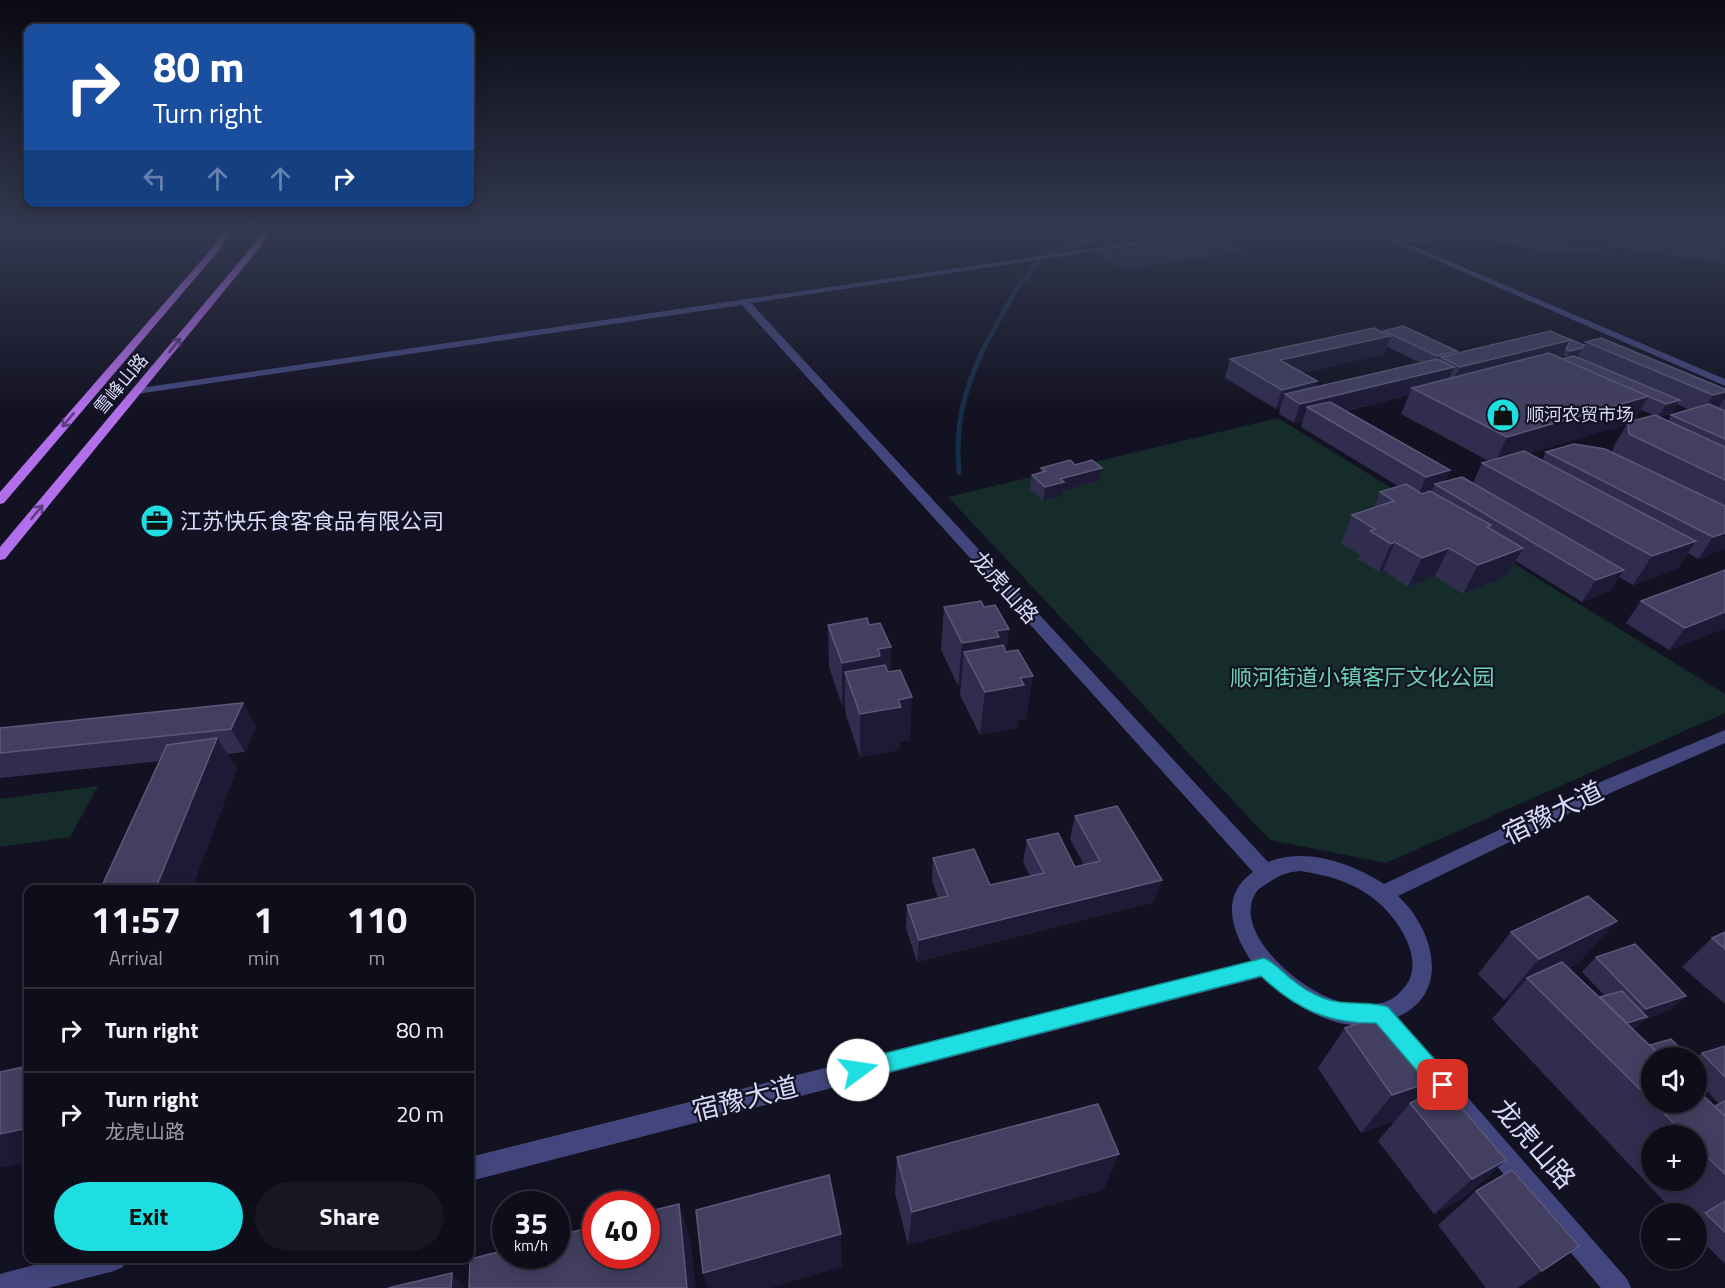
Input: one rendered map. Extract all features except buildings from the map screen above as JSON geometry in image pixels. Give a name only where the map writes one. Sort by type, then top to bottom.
[{"type":"main road","name":"雪峰山路","points":[[0,500],[179,291]]},
{"type":"main road","name":"雪峰山路","points":[[0,556],[219,291]]},
{"type":"street","points":[[137,391],[812,291]]},
{"type":"street","points":[[1512,291],[1725,383]]},
{"type":"street","name":"龙虎山路","points":[[744,301],[1265,872]]},
{"type":"street","name":"宿豫大道","points":[[1383,894],[1611,785],[1725,736]]},
{"type":"street","points":[[1301,863],[1329,867],[1357,878],[1383,894],[1404,916],[1418,940],[1424,965],[1419,987],[1405,1005],[1381,1014],[1351,1014],[1320,1006],[1289,989],[1264,967],[1248,941],[1241,916],[1244,894],[1251,882],[1276,867],[1301,863]]},
{"type":"street","name":"宿豫大道","points":[[474,1167],[1264,967]]},
{"type":"street","name":"龙虎山路","points":[[1381,1014],[1618,1288]]},
{"type":"street","points":[[0,1287],[94,1263]]},
{"type":"green space","name":"顺河街道小镇客厅文化公园","points":[[1278,418],[1725,694],[1725,713],[1386,863],[1270,840],[948,497]]},
{"type":"green space","points":[[98,786],[70,837],[0,847],[0,799]]},
{"type":"waterway","points":[[982,351],[1015,291]]},
{"type":"waterway","points":[[959,473],[958,440],[962,410],[970,381],[983,350]]},
{"type":"place","name":"顺河农贸市场","points":[[1503,415]]},
{"type":"place","name":"江苏快乐食客食品有限公司","points":[[157,521]]},
{"type":"route","points":[[858,1070],[1264,967],[1289,989],[1320,1006],[1351,1014],[1381,1014],[1443,1085]]}]
